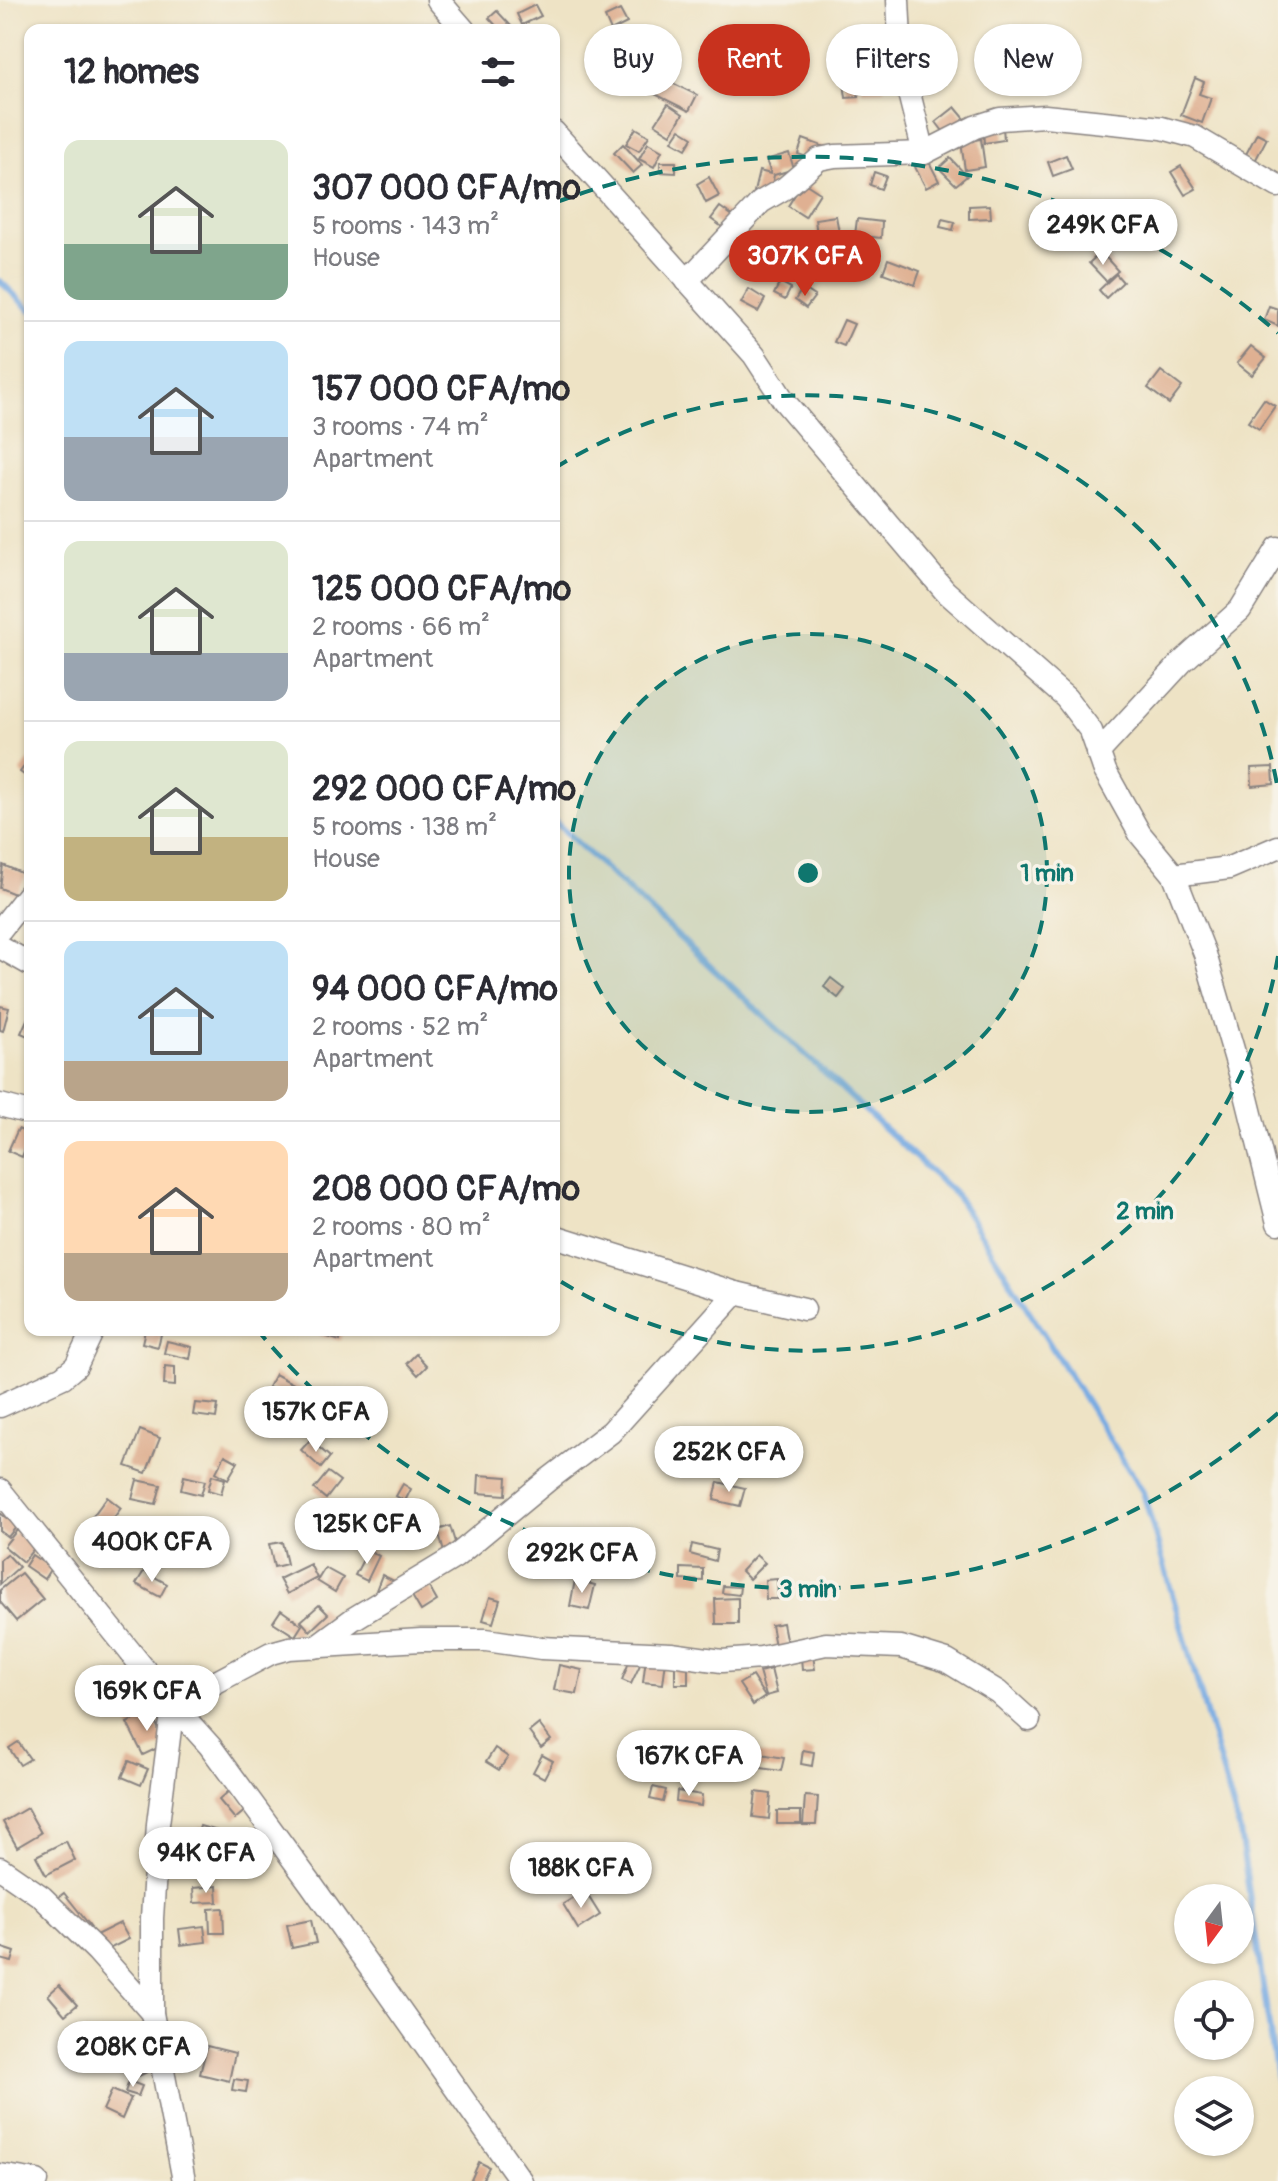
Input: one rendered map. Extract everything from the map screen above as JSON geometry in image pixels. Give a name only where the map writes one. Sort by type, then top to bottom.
[{"type":"street","points":[[438,0],[459,24]]},
{"type":"street","points":[[898,0],[901,61],[924,153]]},
{"type":"street","points":[[687,281],[761,202],[785,188],[819,159],[924,153],[975,127],[1000,119],[1045,116],[1162,128],[1195,137],[1278,186]]},
{"type":"street","points":[[560,139],[754,355],[784,401],[945,591],[1066,698],[1091,731],[1105,771],[1140,834],[1174,875],[1205,954],[1246,1094],[1278,1223]]},
{"type":"street","points":[[1098,753],[1182,662],[1240,610],[1278,548]]},
{"type":"street","points":[[1174,875],[1229,868],[1278,847]]},
{"type":"street","points":[[0,930],[24,900]]},
{"type":"street","points":[[0,947],[24,961]]},
{"type":"street","points":[[0,1105],[24,1111]]},
{"type":"street","points":[[560,1238],[736,1293],[804,1309]]},
{"type":"street","points":[[315,1647],[353,1619],[455,1557],[611,1432],[736,1293]]},
{"type":"street","points":[[0,1406],[63,1377],[76,1366],[90,1336]]},
{"type":"street","points":[[0,1490],[173,1705],[210,1746],[521,2181]]},
{"type":"street","points":[[173,1705],[271,1653],[289,1648],[421,1640],[486,1640],[541,1648],[671,1654],[722,1661],[761,1658],[826,1644],[901,1647],[947,1661],[998,1692],[1029,1720]]},
{"type":"street","points":[[173,1705],[155,1871],[152,2013],[184,2181]]},
{"type":"street","points":[[0,1868],[42,1897],[97,1951],[152,2013]]},
{"type":"street","points":[[0,2175],[37,2181]]},
{"type":"building","points":[[535,5],[541,16],[522,24],[517,14]]},
{"type":"building","points":[[620,10],[627,23],[608,24],[605,17]]},
{"type":"building","points":[[497,11],[509,24],[494,24],[489,18]]},
{"type":"building","points":[[1195,78],[1204,82],[1199,94],[1211,98],[1202,123],[1181,115]]},
{"type":"building","points":[[682,88],[697,95],[689,111],[659,96],[682,96]]},
{"type":"building","points":[[668,104],[683,114],[671,134],[655,124]]},
{"type":"building","points":[[955,107],[965,119],[946,135],[936,122]]},
{"type":"building","points":[[1003,127],[1004,140],[984,143],[983,129]]},
{"type":"building","points":[[636,128],[649,136],[639,151],[626,144]]},
{"type":"building","points":[[680,129],[693,137],[686,149],[672,141]]},
{"type":"building","points":[[1257,133],[1267,138],[1254,163],[1244,158]]},
{"type":"building","points":[[803,139],[825,147],[819,161],[798,154]]},
{"type":"building","points":[[981,139],[985,167],[965,170],[961,142]]},
{"type":"building","points":[[648,143],[662,151],[654,167],[639,159]]},
{"type":"building","points":[[623,144],[642,165],[633,173],[614,153]]},
{"type":"building","points":[[789,153],[794,169],[774,175],[769,200],[753,196],[759,171],[771,174],[766,160]]},
{"type":"building","points":[[1066,155],[1072,169],[1053,176],[1048,162]]},
{"type":"building","points":[[950,158],[967,176],[956,185],[939,168]]},
{"type":"building","points":[[928,160],[939,181],[926,188],[915,167]]},
{"type":"building","points":[[660,162],[676,162],[676,173],[660,172]]},
{"type":"building","points":[[1181,166],[1196,189],[1185,195],[1171,172]]},
{"type":"building","points":[[874,172],[886,176],[881,189],[870,185]]},
{"type":"building","points":[[709,177],[719,196],[706,203],[697,184]]},
{"type":"building","points":[[803,182],[820,193],[805,217],[788,206]]},
{"type":"building","points":[[990,205],[991,218],[969,219],[969,206]]},
{"type":"building","points":[[720,207],[737,219],[728,231],[711,219]]},
{"type":"building","points":[[836,216],[839,232],[817,235],[815,219]]},
{"type":"building","points":[[857,219],[882,222],[881,238],[855,235]]},
{"type":"building","points":[[942,219],[955,222],[953,230],[940,227]]},
{"type":"building","points":[[744,236],[757,250],[742,264],[729,250]]},
{"type":"building","points":[[779,241],[799,260],[786,273],[766,254]]},
{"type":"building","points":[[850,250],[861,253],[857,273],[846,271]]},
{"type":"building","points":[[1101,252],[1118,271],[1106,281],[1089,263]]},
{"type":"building","points":[[888,259],[920,271],[915,285],[883,273]]},
{"type":"building","points":[[1116,274],[1123,282],[1106,298],[1099,290]]},
{"type":"building","points":[[780,282],[791,288],[785,300],[774,294]]},
{"type":"building","points":[[803,288],[815,296],[806,308],[795,300]]},
{"type":"building","points":[[749,289],[765,299],[758,312],[741,303]]},
{"type":"building","points":[[1269,306],[1278,309],[1278,326],[1264,320]]},
{"type":"building","points":[[844,320],[854,324],[844,346],[834,342]]},
{"type":"building","points":[[1251,346],[1266,358],[1252,375],[1237,363]]},
{"type":"building","points":[[1161,371],[1182,387],[1169,404],[1148,388]]},
{"type":"building","points":[[1264,399],[1275,406],[1259,429],[1248,422]]},
{"type":"building","points":[[1273,767],[1274,784],[1252,786],[1251,768]]},
{"type":"building","points":[[3,865],[24,874],[17,895],[0,888]]},
{"type":"building","points":[[831,978],[845,989],[838,998],[824,987]]},
{"type":"building","points":[[0,1006],[9,1008],[3,1031],[0,1030]]},
{"type":"building","points":[[18,1129],[24,1132],[22,1157],[8,1151]]},
{"type":"building","points":[[144,1336],[161,1336],[158,1347],[142,1343]]},
{"type":"building","points":[[325,1336],[341,1336],[340,1341]]},
{"type":"building","points":[[167,1341],[192,1347],[190,1359],[164,1353]]},
{"type":"building","points":[[416,1354],[427,1366],[418,1375],[407,1363]]},
{"type":"building","points":[[165,1366],[175,1367],[175,1386],[164,1385]]},
{"type":"building","points":[[275,1374],[301,1388],[295,1401],[268,1387]]},
{"type":"building","points":[[195,1403],[218,1405],[216,1418],[193,1415]]},
{"type":"building","points":[[140,1430],[160,1438],[146,1473],[126,1466]]},
{"type":"building","points":[[310,1440],[330,1457],[321,1468],[301,1450]]},
{"type":"building","points":[[755,1453],[769,1458],[765,1470],[751,1465]]},
{"type":"building","points":[[225,1455],[238,1462],[228,1479],[216,1472]]},
{"type":"building","points":[[328,1472],[340,1481],[326,1499],[314,1489]]},
{"type":"building","points":[[212,1475],[225,1479],[221,1494],[208,1490]]},
{"type":"building","points":[[479,1475],[507,1477],[506,1495],[478,1493]]},
{"type":"building","points":[[184,1476],[205,1481],[201,1495],[181,1490]]},
{"type":"building","points":[[137,1480],[161,1485],[156,1504],[132,1499]]},
{"type":"building","points":[[718,1482],[745,1488],[740,1506],[714,1500]]},
{"type":"building","points":[[403,1484],[411,1489],[405,1501],[396,1496]]},
{"type":"building","points":[[107,1497],[121,1508],[107,1527],[93,1516]]},
{"type":"building","points":[[0,1513],[17,1526],[8,1537],[0,1531]]},
{"type":"building","points":[[139,1525],[157,1534],[142,1561],[125,1551]]},
{"type":"building","points":[[450,1526],[458,1552],[445,1556],[438,1530]]},
{"type":"building","points":[[17,1530],[36,1546],[23,1562],[4,1546]]},
{"type":"building","points":[[282,1542],[287,1564],[274,1567],[269,1544]]},
{"type":"building","points":[[692,1544],[717,1550],[715,1561],[690,1554]]},
{"type":"building","points":[[572,1545],[578,1558],[551,1569],[546,1557]]},
{"type":"building","points":[[368,1550],[379,1556],[367,1581],[355,1575]]},
{"type":"building","points":[[7,1554],[19,1567],[0,1584],[0,1560]]},
{"type":"building","points":[[32,1555],[51,1568],[44,1579],[25,1566]]},
{"type":"building","points":[[756,1555],[765,1563],[749,1579],[741,1571]]},
{"type":"building","points":[[310,1564],[317,1578],[287,1594],[279,1579]]},
{"type":"building","points":[[325,1568],[343,1578],[335,1592],[317,1581]]},
{"type":"building","points":[[681,1568],[703,1569],[703,1581],[681,1580]]},
{"type":"building","points":[[144,1571],[167,1584],[160,1597],[136,1584]]},
{"type":"building","points":[[21,1573],[43,1599],[16,1621],[0,1602],[0,1590]]},
{"type":"building","points":[[382,1575],[394,1581],[387,1597],[375,1593]]},
{"type":"building","points":[[777,1579],[778,1599],[766,1599],[765,1580]]},
{"type":"building","points":[[575,1580],[595,1585],[589,1610],[570,1606]]},
{"type":"building","points":[[723,1586],[740,1587],[739,1595],[722,1593]]},
{"type":"building","points":[[429,1587],[437,1601],[421,1611],[412,1596]]},
{"type":"building","points":[[490,1597],[500,1600],[493,1623],[483,1620]]},
{"type":"building","points":[[738,1598],[738,1624],[716,1624],[715,1599]]},
{"type":"building","points":[[319,1605],[328,1614],[310,1631],[301,1621]]},
{"type":"building","points":[[281,1610],[302,1625],[295,1636],[273,1622]]},
{"type":"building","points":[[783,1623],[788,1649],[776,1651],[771,1625]]},
{"type":"building","points":[[813,1655],[815,1669],[802,1670],[801,1656]]},
{"type":"building","points":[[646,1658],[666,1660],[663,1684],[643,1682]]},
{"type":"building","points":[[630,1660],[640,1665],[631,1684],[622,1680]]},
{"type":"building","points":[[675,1660],[688,1660],[688,1684],[675,1684]]},
{"type":"building","points":[[559,1665],[582,1670],[577,1694],[554,1690]]},
{"type":"building","points":[[771,1669],[777,1693],[766,1696],[759,1672]]},
{"type":"building","points":[[752,1676],[765,1697],[753,1705],[739,1684]]},
{"type":"building","points":[[150,1711],[166,1744],[143,1755],[127,1723]]},
{"type":"building","points":[[539,1724],[551,1740],[541,1748],[529,1732]]},
{"type":"building","points":[[18,1742],[30,1759],[20,1765],[9,1748]]},
{"type":"building","points":[[495,1748],[508,1757],[499,1770],[486,1762]]},
{"type":"building","points":[[803,1750],[814,1752],[812,1766],[801,1764]]},
{"type":"building","points":[[756,1753],[784,1758],[781,1771],[754,1767]]},
{"type":"building","points":[[542,1755],[553,1761],[544,1778],[533,1772]]},
{"type":"building","points":[[129,1761],[148,1769],[141,1785],[122,1777]]},
{"type":"building","points":[[653,1787],[666,1790],[663,1802],[650,1799]]},
{"type":"building","points":[[230,1790],[247,1809],[235,1819],[219,1800]]},
{"type":"building","points":[[677,1791],[702,1795],[701,1806],[676,1802]]},
{"type":"building","points":[[756,1792],[771,1794],[769,1819],[753,1817]]},
{"type":"building","points":[[805,1796],[818,1797],[816,1825],[803,1825]]},
{"type":"building","points":[[27,1808],[41,1833],[17,1847],[3,1822]]},
{"type":"building","points":[[777,1811],[801,1811],[801,1824],[777,1824]]},
{"type":"building","points":[[200,1826],[218,1831],[215,1843],[196,1838]]},
{"type":"building","points":[[66,1841],[75,1860],[46,1875],[36,1856]]},
{"type":"building","points":[[217,1886],[218,1902],[194,1903],[193,1888]]},
{"type":"building","points":[[585,1891],[600,1915],[578,1929],[563,1904]]},
{"type":"building","points":[[64,1893],[91,1927],[81,1934],[55,1900]]},
{"type":"building","points":[[223,1908],[224,1933],[210,1933],[209,1909]]},
{"type":"building","points":[[311,1920],[316,1943],[292,1948],[287,1925]]},
{"type":"building","points":[[120,1923],[129,1939],[105,1951],[96,1935]]},
{"type":"building","points":[[204,1926],[206,1942],[181,1945],[179,1929]]},
{"type":"building","points":[[0,1947],[15,1952],[12,1962],[0,1959]]},
{"type":"building","points":[[59,1985],[77,2005],[65,2015],[48,1995]]},
{"type":"building","points":[[150,2042],[161,2065],[139,2076],[127,2053]]},
{"type":"building","points":[[207,2046],[235,2053],[229,2081],[200,2074]]},
{"type":"building","points":[[115,2048],[123,2060],[112,2069],[103,2057]]},
{"type":"building","points":[[234,2079],[248,2081],[246,2092],[232,2090]]},
{"type":"building","points":[[129,2081],[142,2086],[138,2096],[125,2092]]},
{"type":"building","points":[[112,2090],[131,2098],[122,2119],[103,2110]]},
{"type":"building","points":[[479,2162],[489,2167],[482,2181],[471,2180]]},
{"type":"waterway","points":[[0,281],[24,304]]},
{"type":"waterway","points":[[560,827],[956,1195],[1143,1492],[1240,1832],[1278,2086]]}]
